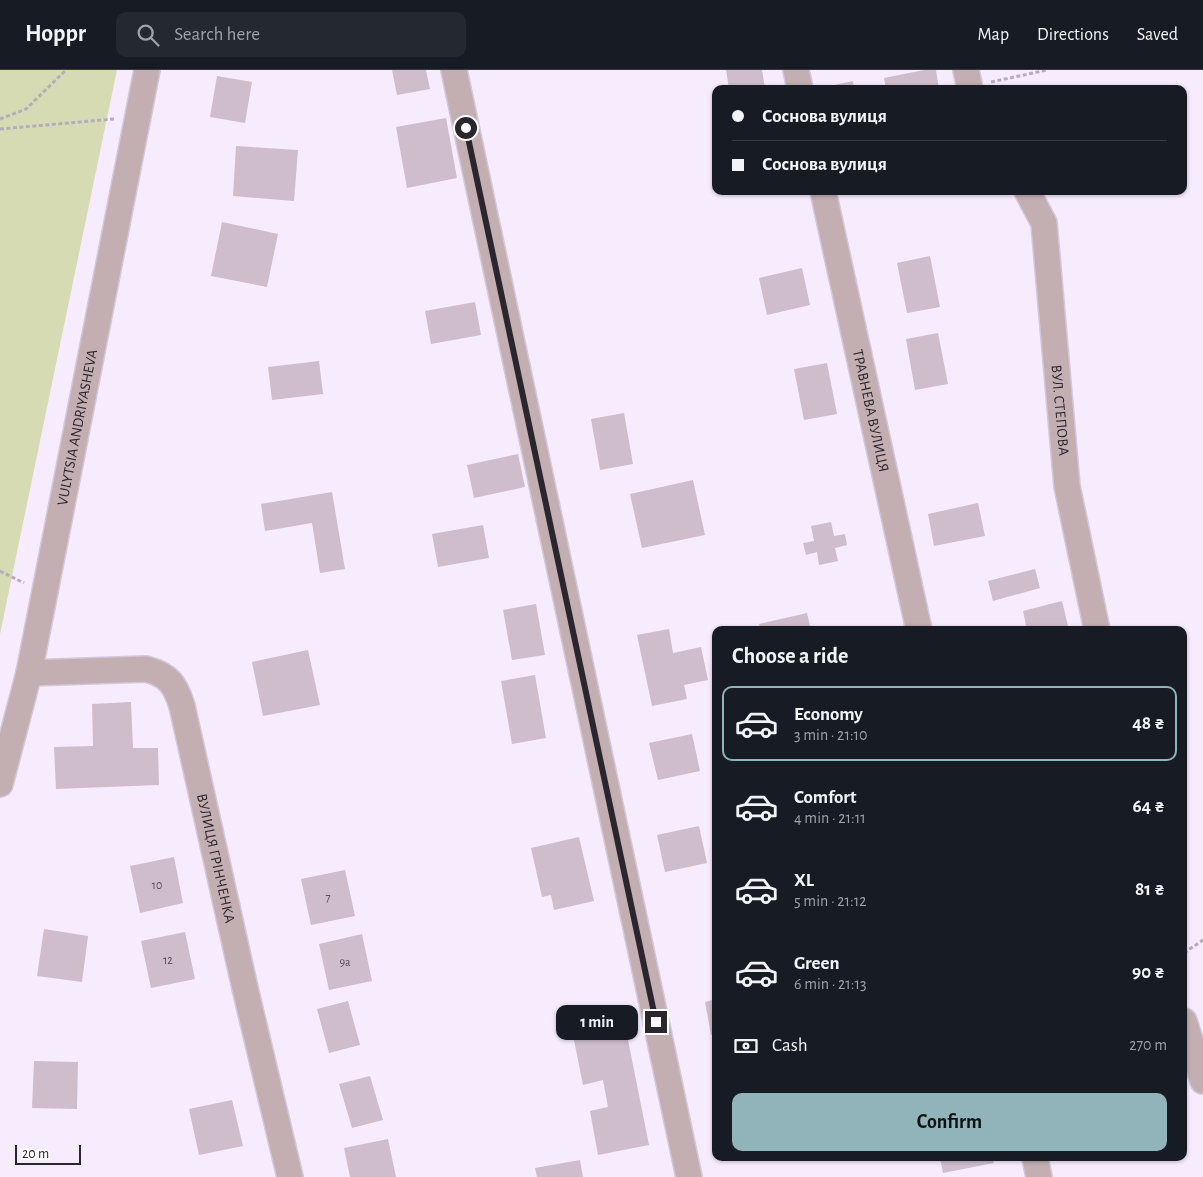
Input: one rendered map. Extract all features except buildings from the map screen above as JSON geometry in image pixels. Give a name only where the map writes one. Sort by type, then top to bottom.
[{"type":"street","name":"VULYTSIA ANDRIYASHEVA","points":[[0,784],[29,674],[147,70]]},
{"type":"street","points":[[454,70],[689,1177]]},
{"type":"street","points":[[796,70],[799,85]]},
{"type":"street","name":"ТРАВНЕВА ВУЛИЦЯ","points":[[824,195],[918,626]]},
{"type":"street","name":"ВУЛ. СТЕПОВА","points":[[1029,195],[1044,223],[1067,486],[1096,626]]},
{"type":"street","name":"ВУЛИЦЯ ГРІНЧЕНКА","points":[[29,674],[146,669],[156,672],[177,689],[290,1177]]},
{"type":"street","points":[[1187,1030],[1203,1081]]},
{"type":"street","points":[[1036,1161],[1039,1177]]},
{"type":"path","points":[[0,120],[26,109],[66,70]]},
{"type":"path","points":[[969,82],[1047,70]]},
{"type":"path","points":[[0,129],[138,117]]},
{"type":"path","points":[[1187,951],[1203,940]]},
{"type":"green space","points":[[0,70],[117,70],[0,634]]},
{"type":"route","points":[[466,128],[656,1022]]}]
